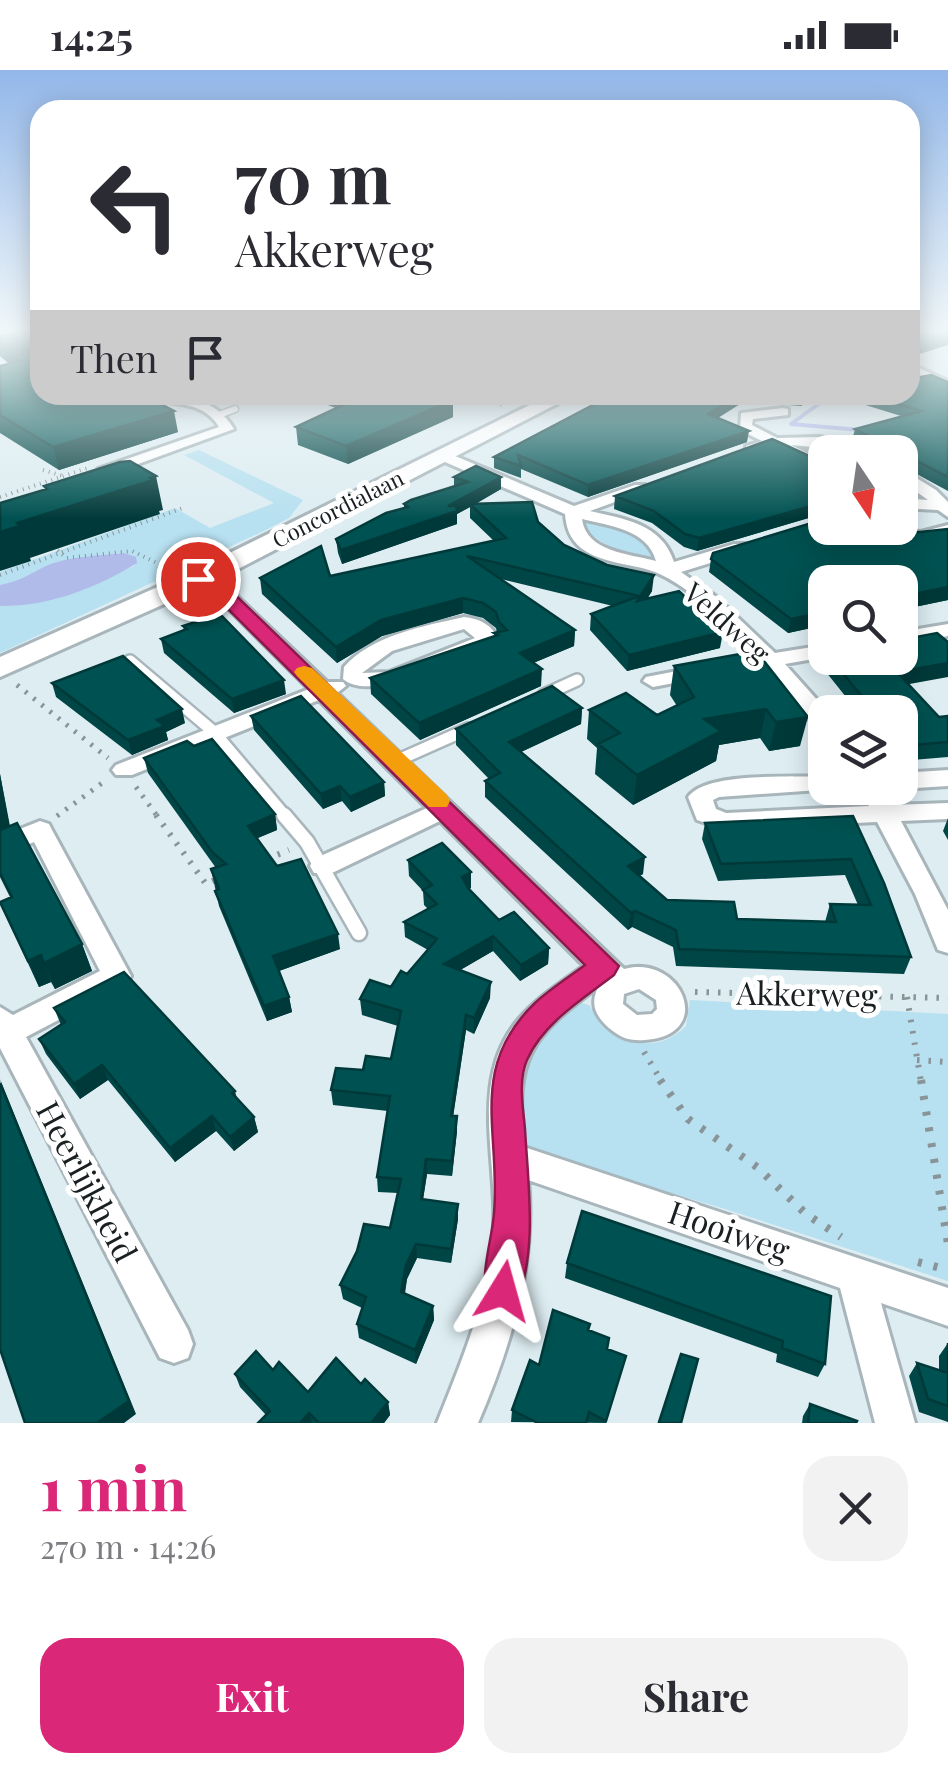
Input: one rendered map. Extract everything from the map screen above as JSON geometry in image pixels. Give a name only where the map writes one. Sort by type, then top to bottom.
[{"type":"main road","name":"Concordialaan","points":[[8,676],[190,572],[545,405]]},
{"type":"street","points":[[171,405],[207,421],[223,422]]},
{"type":"street","points":[[192,405],[223,422]]},
{"type":"street","points":[[782,412],[756,413],[744,420],[751,432],[808,460]]},
{"type":"street","points":[[82,478],[120,471],[223,422]]},
{"type":"street","points":[[735,455],[771,442],[808,441]]},
{"type":"street","name":"Veldweg","points":[[443,456],[573,512],[619,521],[644,532],[660,546],[667,570]]},
{"type":"street","points":[[573,512],[663,480]]},
{"type":"street","points":[[918,488],[946,509]]},
{"type":"street","points":[[918,505],[946,509]]},
{"type":"street","name":"Veldweg","points":[[573,512],[574,527],[597,549],[636,564],[667,570],[770,660],[808,704]]},
{"type":"street","points":[[918,537],[948,530]]},
{"type":"street","points":[[667,570],[755,543]]},
{"type":"street","points":[[190,572],[219,589],[611,974]]},
{"type":"street","points":[[124,770],[353,679],[382,680],[425,666],[478,646],[486,634],[474,624],[464,623],[411,638],[355,664],[350,671],[353,679]]},
{"type":"street","points":[[918,635],[948,630]]},
{"type":"street","points":[[653,681],[808,653]]},
{"type":"street","points":[[918,780],[948,778]]},
{"type":"street","points":[[808,785],[714,789],[700,797],[706,814],[724,820],[948,811]]},
{"type":"street","points":[[881,805],[948,942]]},
{"type":"street","points":[[323,866],[446,809]]},
{"type":"street","points":[[0,847],[40,830],[117,976],[3,1026]]},
{"type":"street","points":[[457,1423],[498,1319],[512,1210],[506,1084],[513,1054],[546,1012],[611,974],[638,977],[667,992],[671,1014],[660,1026],[641,1030],[622,1024],[609,1010],[611,974]]},
{"type":"street","name":"Heerlijkheid","points":[[3,1026],[174,1344]]},
{"type":"street","name":"Hooiweg","points":[[510,1158],[852,1259],[948,1307]]},
{"type":"street","points":[[852,1259],[896,1423]]},
{"type":"lane","points":[[223,422],[235,409]]},
{"type":"lane","points":[[130,661],[214,732],[307,842],[359,933]]},
{"type":"lane","points":[[523,704],[577,680]]},
{"type":"lane","points":[[396,761],[486,721]]},
{"type":"path","points":[[43,470],[63,476]]},
{"type":"path","points":[[0,575],[184,508]]},
{"type":"path","points":[[57,536],[58,552]]},
{"type":"path","points":[[48,550],[69,558],[132,551],[159,564],[190,572]]},
{"type":"path","points":[[8,676],[124,770],[206,884],[223,877]]},
{"type":"path","points":[[40,830],[84,794],[124,770]]},
{"type":"path","points":[[256,863],[307,842]]},
{"type":"path","name":"Akkerweg","points":[[667,992],[948,998]]},
{"type":"path","points":[[907,997],[948,1244]]},
{"type":"path","points":[[641,1030],[646,1060],[688,1119],[757,1168],[852,1259]]},
{"type":"path","points":[[917,1060],[948,1062]]},
{"type":"path","points":[[899,1256],[948,1270]]},
{"type":"shaded area","points":[[199,450],[303,500],[289,518],[266,530],[0,653],[0,606],[52,599],[134,566],[124,553],[66,560],[24,581],[0,585],[0,572],[175,508],[210,528],[274,503],[184,455]]},
{"type":"shaded area","points":[[594,519],[642,536],[666,567],[599,540],[581,524]]},
{"type":"shaded area","points":[[124,553],[136,557],[137,563],[88,588],[36,603],[0,606],[0,585],[63,561]]},
{"type":"shaded area","points":[[690,1000],[948,1014],[948,1281],[722,1208],[518,1149],[521,1054],[534,1034],[578,1002],[589,1005],[598,1018],[621,1036],[633,1041],[660,1042],[686,1026]]},
{"type":"building","points":[[0,393],[30,393],[30,405],[162,405],[174,411],[53,447],[0,415]]},
{"type":"building","points":[[920,393],[948,393],[948,477],[918,462],[918,435],[867,435],[855,429],[922,411],[902,405],[920,405]]},
{"type":"building","points":[[343,405],[441,405],[346,446],[296,427]]},
{"type":"building","points":[[593,405],[722,405],[708,414],[749,431],[588,485],[518,455],[521,466],[494,457]]},
{"type":"building","points":[[772,439],[808,455],[808,507],[699,538],[685,534],[654,511],[615,496]]},
{"type":"building","points":[[130,461],[156,476],[0,532],[0,503]]},
{"type":"building","points":[[476,466],[501,477],[448,506],[456,506],[457,511],[341,550],[336,539],[386,513],[408,507],[404,504],[411,500],[468,482],[454,477]]},
{"type":"building","points":[[532,502],[538,522],[564,545],[607,565],[654,575],[637,601],[679,591],[723,632],[629,655],[591,614],[639,596],[467,556],[575,630],[520,653],[542,669],[419,723],[370,678],[498,635],[494,633],[507,630],[496,612],[483,603],[463,598],[381,620],[336,647],[260,578],[321,546],[330,576],[506,538],[470,504]]},
{"type":"building","points":[[808,524],[808,545],[918,545],[918,532],[948,529],[948,587],[918,593],[918,565],[808,565],[808,616],[791,619],[711,559],[713,553]]},
{"type":"building","points":[[220,614],[284,680],[232,699],[161,639],[187,629],[183,626]]},
{"type":"building","points":[[937,633],[948,642],[948,663],[918,668],[918,637]]},
{"type":"building","points":[[756,651],[808,717],[776,722],[766,709],[704,719],[721,731],[637,775],[598,744],[620,733],[589,710],[626,693],[657,715],[694,697],[674,666]]},
{"type":"building","points":[[123,656],[182,709],[157,720],[165,726],[128,740],[52,683]]},
{"type":"building","points":[[844,675],[900,675],[939,717],[948,716],[948,742],[918,745],[918,695],[861,695]]},
{"type":"building","points":[[552,686],[582,708],[509,742],[645,857],[628,866],[667,900],[734,902],[737,919],[836,922],[830,904],[871,905],[851,859],[721,864],[705,823],[853,816],[884,883],[911,957],[679,949],[676,930],[635,911],[631,913],[485,781],[500,773],[456,729]]},
{"type":"building","points":[[301,696],[384,782],[350,797],[340,786],[321,794],[251,716]]},
{"type":"building","points":[[212,739],[275,814],[248,826],[277,866],[301,859],[338,934],[273,956],[289,997],[264,1006],[215,891],[219,889],[211,869],[226,864],[213,853],[144,758],[187,741],[194,746]]},
{"type":"building","points":[[17,823],[82,944],[44,963],[41,955],[28,961],[0,902],[12,897],[0,873],[0,830]]},
{"type":"building","points":[[442,843],[471,872],[462,877],[468,888],[499,920],[514,912],[549,948],[521,965],[493,936],[444,964],[491,982],[474,1018],[466,1015],[451,1116],[457,1116],[452,1161],[426,1159],[421,1199],[458,1204],[451,1249],[416,1244],[406,1265],[401,1292],[433,1306],[415,1350],[357,1324],[366,1297],[340,1285],[357,1251],[364,1224],[390,1228],[401,1179],[377,1177],[390,1096],[331,1090],[336,1068],[363,1070],[366,1056],[391,1059],[401,1011],[360,999],[370,980],[391,987],[401,971],[407,974],[437,939],[404,922],[437,904],[423,890],[432,885],[408,860]]},
{"type":"building","points":[[124,972],[235,1091],[232,1093],[254,1117],[230,1137],[212,1116],[170,1148],[102,1065],[74,1084],[39,1039],[65,1022],[54,1008]]},
{"type":"building","points":[[0,1083],[129,1401],[97,1423],[25,1423],[0,1349]]},
{"type":"building","points":[[582,1211],[831,1296],[825,1364],[782,1348],[783,1341],[567,1263]]},
{"type":"building","points":[[553,1310],[590,1324],[588,1330],[609,1338],[607,1349],[626,1356],[606,1421],[589,1412],[586,1423],[538,1423],[512,1410],[530,1360],[539,1365]]},
{"type":"building","points":[[256,1351],[273,1370],[279,1362],[308,1392],[336,1358],[361,1384],[365,1379],[388,1402],[371,1423],[319,1423],[309,1413],[300,1423],[258,1423],[270,1411],[235,1374]]},
{"type":"building","points":[[681,1354],[698,1359],[681,1423],[661,1423],[659,1422]]},
{"type":"building","points":[[917,1363],[948,1373],[948,1406],[928,1399]]},
{"type":"building","points":[[810,1404],[857,1421],[808,1423]]},
{"type":"waterway","points":[[817,405],[791,424],[860,430]]},
{"type":"slow traffic","points":[[304,672],[438,801]]},
{"type":"route","points":[[198,579],[219,589],[604,966],[546,1012],[513,1054],[506,1084],[512,1210],[503,1291]]}]
